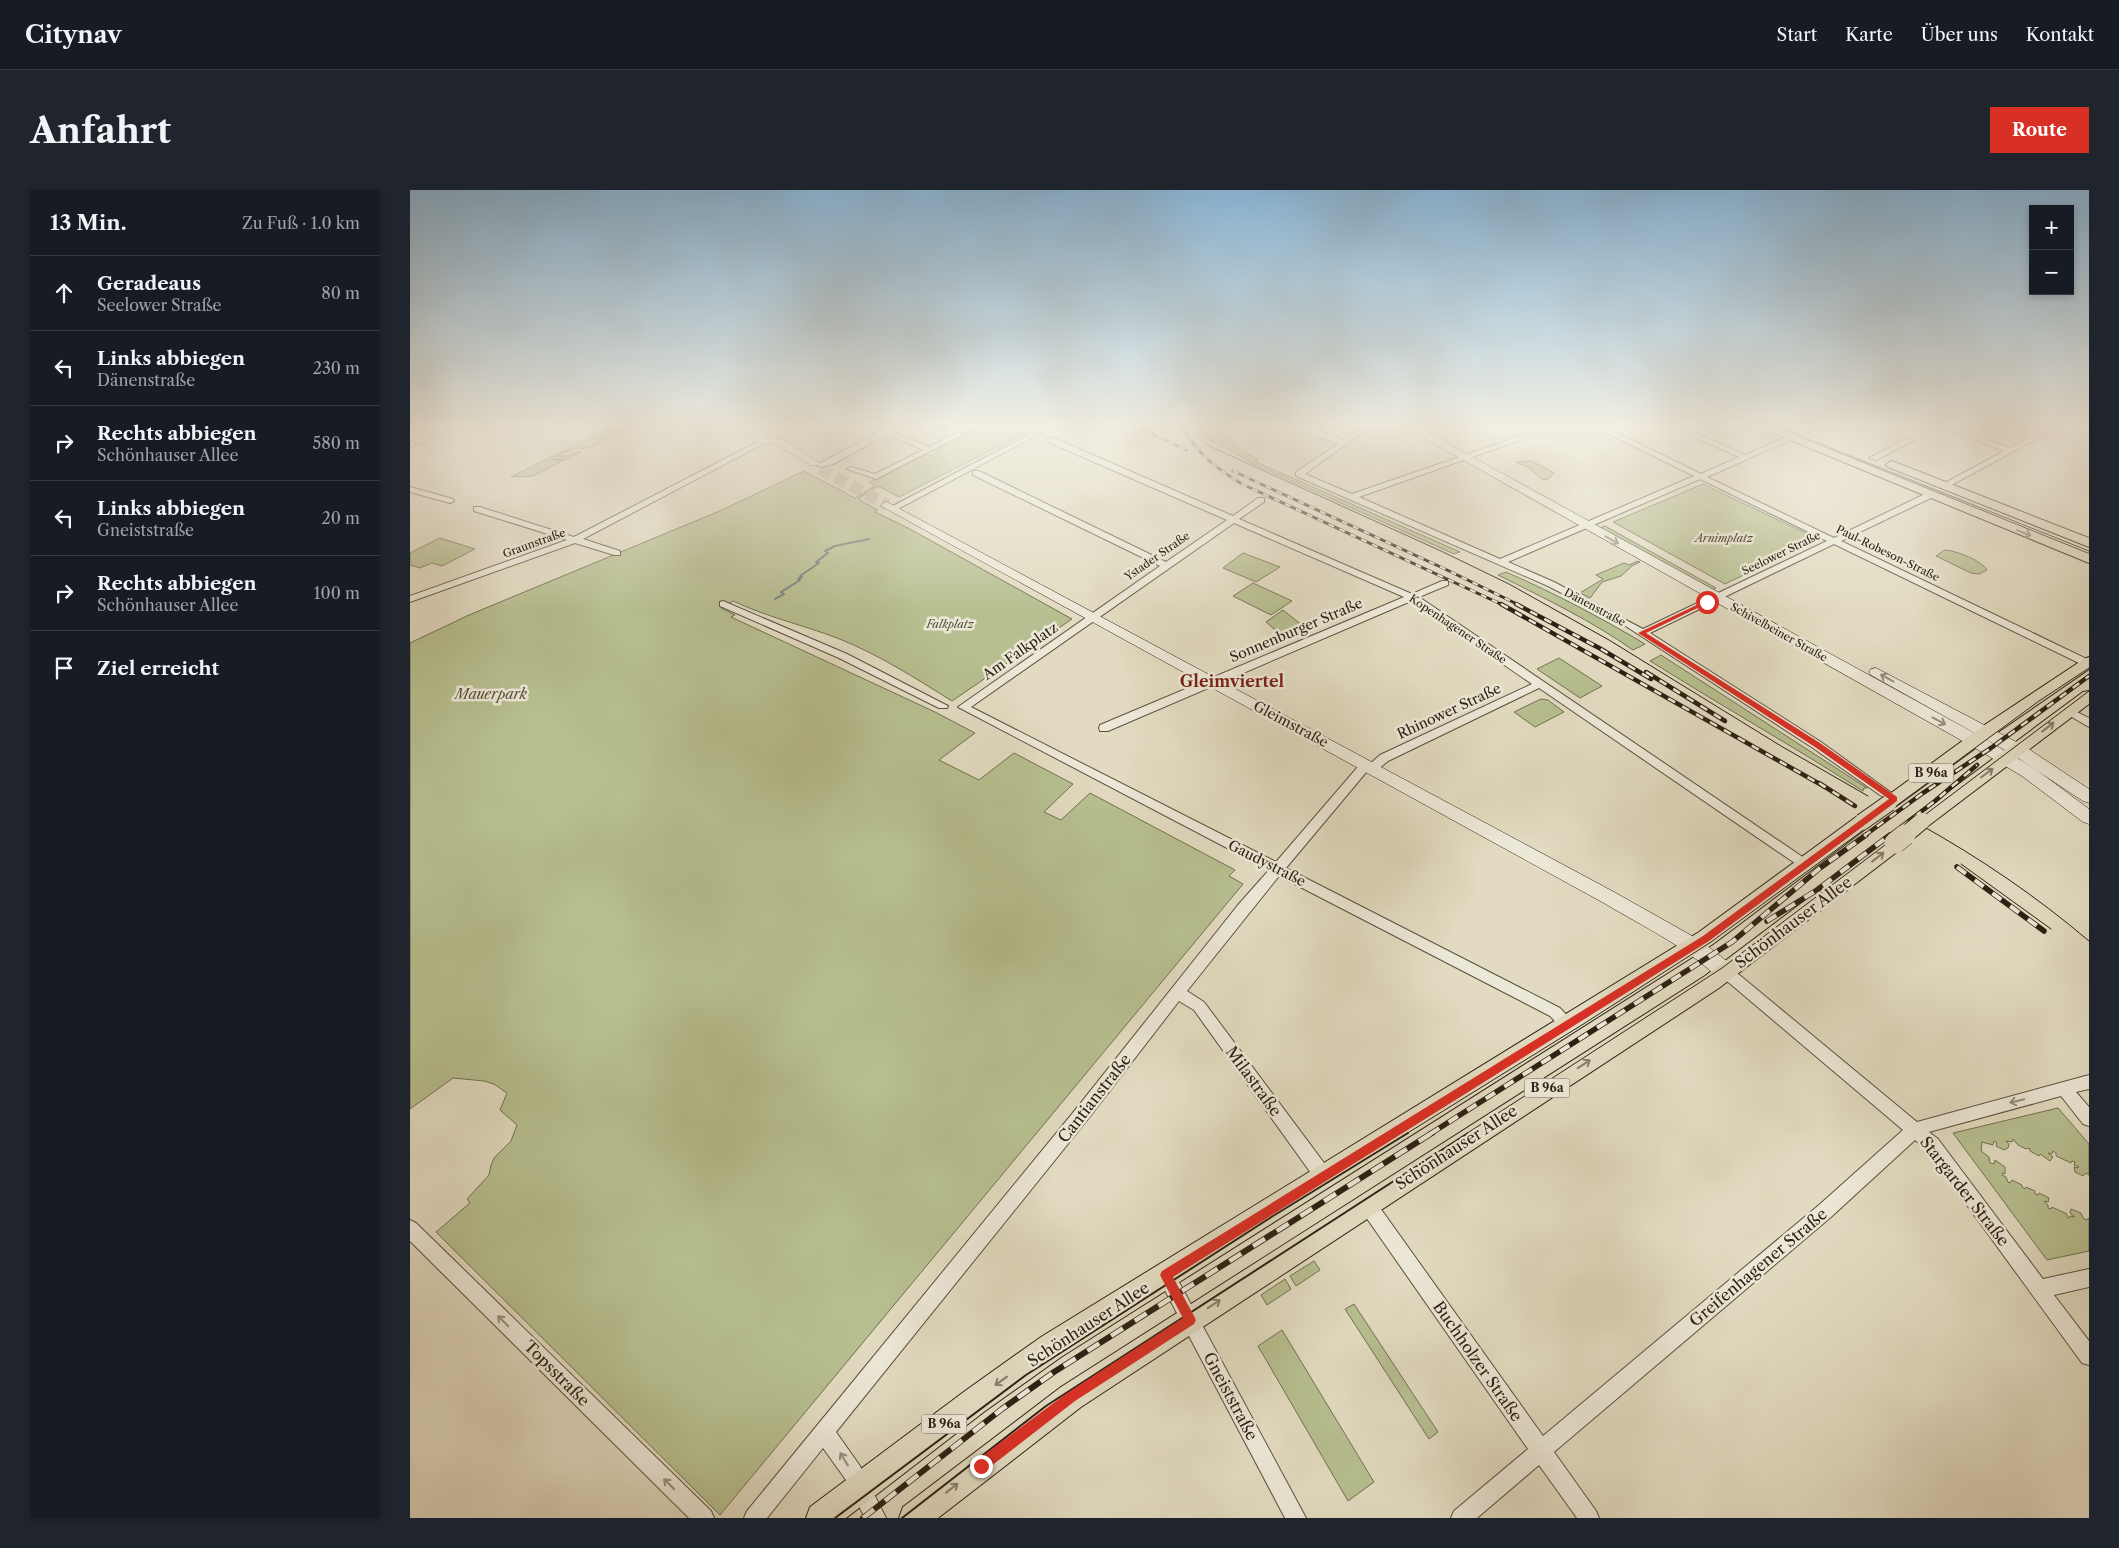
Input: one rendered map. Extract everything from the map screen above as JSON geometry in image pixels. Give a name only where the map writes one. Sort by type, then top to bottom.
[{"type":"main road","points":[[1915,488],[2089,559]]},
{"type":"main road","points":[[1951,488],[2089,543]]},
{"type":"main road","name":"Schönhauser Allee","points":[[821,1518],[1008,1376],[1051,1347],[1694,946],[1981,736],[2088,662]]},
{"type":"main road","name":"Schönhauser Allee","points":[[914,1518],[1071,1397],[1726,972],[1895,843],[2005,750],[2069,711],[2089,696]]},
{"type":"street","name":"Graunstraße","points":[[410,599],[575,540],[675,488]]},
{"type":"street","points":[[890,506],[927,488]]},
{"type":"street","points":[[1007,488],[1166,565]]},
{"type":"street","name":"Kopenhagener Straße","points":[[1162,488],[1412,597],[1806,865]]},
{"type":"street","name":"Dänenstraße","points":[[1331,488],[1552,584],[1642,633],[1817,745],[1892,801]]},
{"type":"street","points":[[1352,497],[1378,488]]},
{"type":"street","name":"Schivelbeiner Straße","points":[[1528,488],[2005,750]]},
{"type":"street","points":[[1500,562],[1671,488]]},
{"type":"street","name":"Paul-Robeson-Straße","points":[[1725,488],[2088,662]]},
{"type":"street","points":[[410,489],[450,501]]},
{"type":"street","name":"Seelower Straße","points":[[1642,633],[1930,495]]},
{"type":"street","name":"Ystader Straße","points":[[1092,616],[1261,500]]},
{"type":"street","name":"Gleimstraße","points":[[890,506],[1369,766],[1694,946],[1726,972]]},
{"type":"street","points":[[477,509],[617,553]]},
{"type":"street","name":"Sonnenburger Straße","points":[[1104,728],[1445,583]]},
{"type":"street","points":[[723,604],[844,656],[943,706]]},
{"type":"street","name":"Am Falkplatz","points":[[963,707],[1092,616]]},
{"type":"street","name":"Rhinower Straße","points":[[1369,766],[1540,684]]},
{"type":"street","name":"Gaudystraße","points":[[963,707],[1556,1012],[1569,1025]]},
{"type":"street","points":[[2069,711],[2089,723]]},
{"type":"street","points":[[2005,750],[2089,797]]},
{"type":"street","points":[[2005,750],[2089,818]]},
{"type":"street","name":"Cantianstraße","points":[[754,1518],[1082,1114],[1277,868],[1369,766]]},
{"type":"street","name":"Stargarder Straße","points":[[1726,972],[1916,1130],[1937,1151],[2089,1356]]},
{"type":"street","name":"Milastraße","points":[[1177,992],[1199,1006],[1324,1177]]},
{"type":"street","name":"Greifenhagener Straße","points":[[1461,1518],[1825,1211],[1916,1130],[1948,1119],[2089,1082]]},
{"type":"street","points":[[2064,1089],[2089,1119]]},
{"type":"street","name":"Buchholzer Straße","points":[[1367,1204],[1589,1518]]},
{"type":"street","name":"Topsstraße","points":[[410,1229],[704,1518]]},
{"type":"street","name":"Gneiststraße","points":[[1166,1275],[1296,1518]]},
{"type":"street","points":[[2040,1289],[2089,1278]]},
{"type":"street","points":[[824,1434],[836,1446],[861,1487],[876,1518]]},
{"type":"green space","points":[[768,488],[836,488],[855,498],[875,488],[858,499],[878,510],[875,512],[908,528],[1072,619],[952,701],[882,659],[852,644],[759,612],[733,601],[721,608],[735,615],[731,617],[935,712],[975,733],[939,760],[979,780],[1014,753],[1073,784],[1044,812],[1061,820],[1090,793],[1235,870],[1229,876],[1243,884],[720,1515],[436,1232],[470,1203],[467,1199],[489,1175],[494,1158],[511,1141],[517,1125],[500,1110],[507,1093],[494,1084],[484,1081],[453,1078],[410,1109],[410,643],[469,615],[722,510]]},
{"type":"green space","points":[[882,488],[917,488],[899,497]]},
{"type":"green space","points":[[1307,488],[1315,488],[1460,552],[1454,554]]},
{"type":"green space","name":"Arnimplatz","points":[[1694,488],[1711,488],[1818,539],[1725,584],[1613,522]]},
{"type":"green space","points":[[1605,526],[1716,588],[1709,592],[1597,529]]},
{"type":"green space","points":[[440,538],[475,549],[442,566],[432,563],[420,568],[410,565],[410,553]]},
{"type":"green space","points":[[1945,550],[1968,557],[1980,563],[1987,570],[1979,574],[1971,573],[1936,556]]},
{"type":"green space","points":[[1243,553],[1280,567],[1256,582],[1223,568]]},
{"type":"green space","points":[[1640,562],[1632,566],[1621,576],[1602,582],[1590,598],[1580,593],[1603,579],[1596,575],[1624,563],[1629,565]]},
{"type":"green space","points":[[1506,572],[1577,606],[1645,644],[1633,650],[1550,601],[1498,575]]},
{"type":"green space","points":[[1253,583],[1292,601],[1271,615],[1233,596]]},
{"type":"green space","points":[[1283,610],[1308,630],[1286,639],[1266,622]]},
{"type":"green space","points":[[1661,655],[1867,788],[1864,788],[1863,791],[1650,661]]},
{"type":"green space","points":[[1559,658],[1602,686],[1580,698],[1537,669]]},
{"type":"green space","points":[[1541,699],[1548,700],[1564,712],[1535,727],[1514,712]]},
{"type":"green space","points":[[2058,1108],[2089,1144],[2089,1175],[2086,1173],[2083,1176],[2075,1172],[2074,1167],[2079,1167],[2074,1165],[2075,1162],[2072,1161],[2071,1163],[2056,1156],[2056,1153],[2053,1151],[2052,1154],[2048,1153],[2053,1157],[2050,1161],[2040,1154],[2039,1156],[2030,1151],[2030,1149],[2018,1145],[2013,1139],[2012,1142],[2006,1141],[2009,1144],[2008,1148],[2004,1150],[1996,1146],[1997,1143],[1994,1141],[1993,1145],[1982,1142],[1981,1151],[1989,1157],[1990,1163],[1994,1164],[1995,1160],[2005,1167],[2005,1174],[2003,1173],[2002,1175],[2006,1177],[2008,1182],[2010,1183],[2012,1180],[2022,1185],[2025,1189],[2026,1187],[2035,1191],[2035,1194],[2038,1195],[2039,1193],[2049,1198],[2048,1202],[2044,1201],[2048,1208],[2051,1209],[2052,1207],[2067,1214],[2069,1218],[2070,1216],[2075,1217],[2070,1213],[2071,1209],[2081,1213],[2086,1220],[2089,1218],[2089,1251],[2047,1260],[1953,1133]]},
{"type":"green space","points":[[1314,1261],[1320,1270],[1296,1286],[1290,1276]]},
{"type":"green space","points":[[1285,1279],[1291,1289],[1267,1305],[1261,1295]]},
{"type":"green space","points":[[1354,1304],[1438,1432],[1429,1439],[1345,1309]]},
{"type":"green space","points":[[1282,1330],[1374,1482],[1348,1501],[1258,1346]]},
{"type":"waterway","points":[[775,599],[784,594],[781,592],[800,580],[798,579],[802,577],[800,576],[819,563],[816,562],[828,553],[825,551],[835,546],[869,539]]},
{"type":"tunnel","points":[[855,488],[887,505]]},
{"type":"tram line","points":[[1302,488],[1509,584],[1609,640],[1781,746],[1868,796]]},
{"type":"tram line","points":[[1931,488],[2089,551]]},
{"type":"tram line","points":[[1406,1134],[1711,942],[2039,701],[2089,668]]},
{"type":"tram line","points":[[1466,1134],[1722,968],[2089,691]]},
{"type":"tram line","points":[[1919,824],[2007,878],[2089,941]]},
{"type":"tram line","points":[[1961,864],[2051,929]]},
{"type":"tram line","points":[[835,1518],[1026,1375],[1273,1216],[1408,1133]]},
{"type":"tram line","points":[[902,1518],[1046,1406],[1468,1133]]},
{"type":"railway","points":[[1251,488],[1502,604]]},
{"type":"railway","points":[[1270,488],[1519,605]]},
{"type":"railway","points":[[1502,604],[1825,787]]},
{"type":"railway","points":[[1516,604],[1601,649],[1651,679]]},
{"type":"railway","points":[[1646,672],[1725,721]]},
{"type":"railway","points":[[1864,836],[1923,793],[1991,748],[2089,676]]},
{"type":"railway","points":[[1889,836],[1935,801],[1977,765]]},
{"type":"railway","points":[[1819,783],[1855,806]]},
{"type":"railway","points":[[1430,1134],[1732,942],[1820,868],[1866,835]]},
{"type":"railway","points":[[1767,921],[1817,890],[1890,835]]},
{"type":"railway","points":[[1957,867],[2044,931]]},
{"type":"railway","points":[[863,1518],[1002,1409],[1054,1372],[1432,1133]]},
{"type":"district","name":"Gleimviertel","points":[[1232,681]]},
{"type":"route","points":[[981,1466],[1071,1397],[1190,1320],[1166,1275],[1706,938],[1894,799],[1817,745],[1642,633],[1707,602]]},
{"type":"park label","name":"Falkplatz","points":[[950,624]]},
{"type":"park label","name":"Mauerpark","points":[[491,694]]}]
